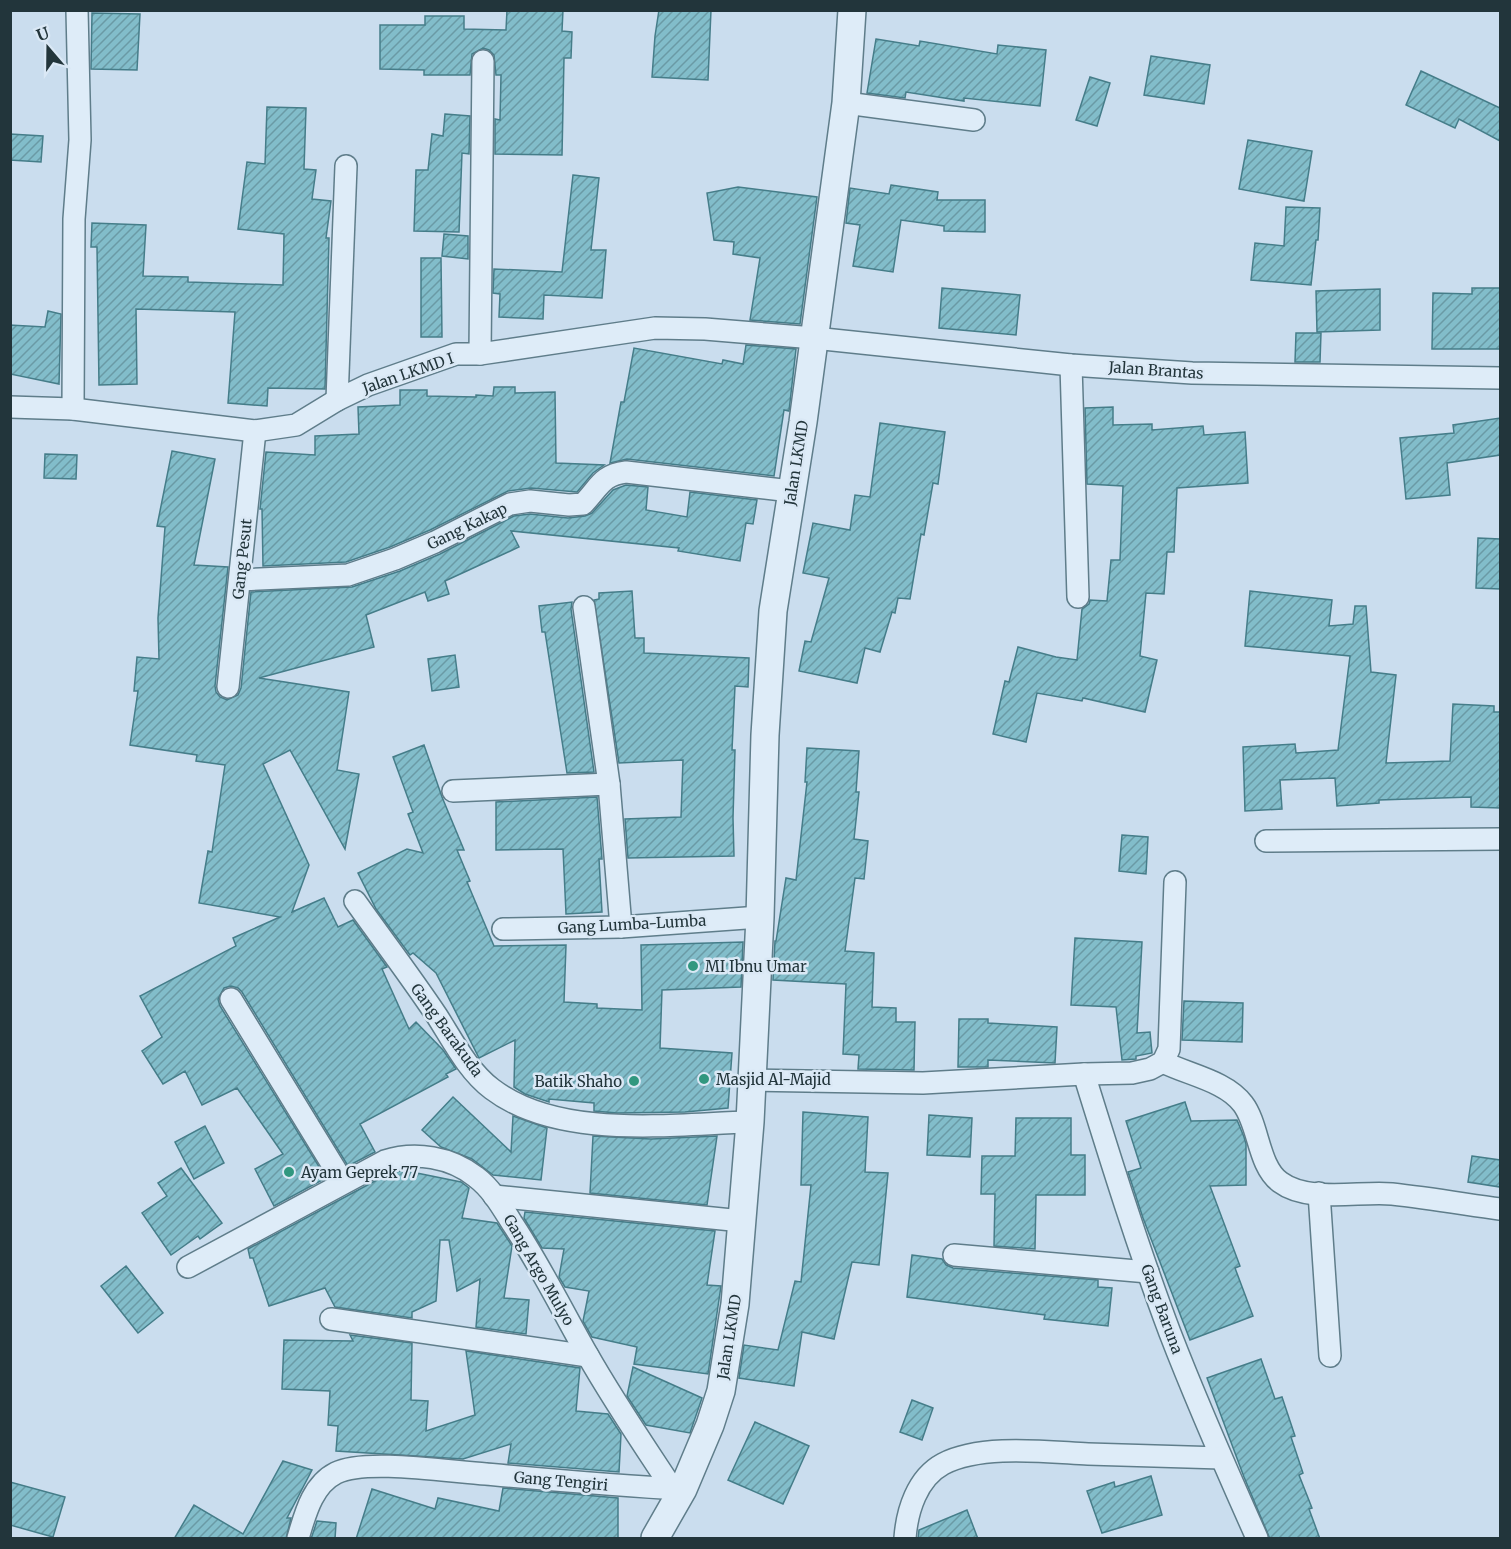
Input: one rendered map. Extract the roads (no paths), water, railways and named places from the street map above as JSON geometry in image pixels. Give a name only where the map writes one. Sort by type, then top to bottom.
[{"type":"street","points":[[73,409],[74,219],[80,140],[77,10]]},
{"type":"street","name":"Jalan LKMD","points":[[655,1539],[678,1489],[698,1457],[721,1391],[735,1304],[750,1122],[771,632],[846,103],[852,10]]},
{"type":"street","points":[[480,354],[483,61]]},
{"type":"street","points":[[846,103],[974,120]]},
{"type":"street","points":[[337,400],[346,166]]},
{"type":"street","name":"Jalan LKMD I","points":[[10,407],[73,409],[255,431],[296,425],[337,400],[368,385],[456,354],[480,354],[655,328],[705,329],[814,338]]},
{"type":"street","name":"Jalan Brantas","points":[[814,338],[1071,365],[1192,374],[1500,378]]},
{"type":"street","points":[[1071,365],[1078,597]]},
{"type":"street","name":"Gang Pesut","points":[[228,687],[255,431]]},
{"type":"street","name":"Gang Kakap","points":[[240,580],[348,575],[425,546],[510,504],[530,501],[583,504],[600,482],[613,473],[626,472],[791,491]]},
{"type":"street","points":[[584,606],[609,784],[621,927]]},
{"type":"street","points":[[453,791],[609,784]]},
{"type":"street","points":[[1266,841],[1500,839]]},
{"type":"street","points":[[752,1080],[923,1083],[1132,1073],[1150,1070],[1163,1062],[1169,1049],[1175,882]]},
{"type":"street","name":"Gang Barakuda","points":[[355,900],[437,1016],[463,1058],[491,1088],[505,1098],[533,1111],[583,1124],[750,1122]]},
{"type":"street","name":"Gang Lumba-Lumba","points":[[503,929],[621,927],[760,917]]},
{"type":"street","points":[[231,999],[343,1182]]},
{"type":"street","points":[[1163,1062],[1232,1092],[1245,1105],[1267,1163],[1278,1181],[1295,1190],[1319,1193],[1388,1194],[1500,1209]]},
{"type":"street","name":"Gang Baruna","points":[[1084,1074],[1170,1333],[1257,1539]]},
{"type":"street","name":"Gang Argo Mulyo","points":[[188,1267],[343,1182],[398,1156],[420,1156],[462,1168],[476,1176],[494,1196],[534,1256],[588,1356],[678,1489]]},
{"type":"street","points":[[1319,1193],[1330,1356]]},
{"type":"street","points":[[494,1196],[742,1221]]},
{"type":"street","points":[[954,1255],[1148,1272]]},
{"type":"street","points":[[331,1319],[588,1356]]},
{"type":"street","points":[[905,1539],[906,1523],[918,1492],[934,1471],[957,1458],[1015,1451],[1221,1458]]},
{"type":"street","name":"Gang Tengiri","points":[[298,1539],[312,1499],[321,1486],[335,1473],[351,1467],[439,1470],[678,1489]]},
{"type":"place","name":"MI Ibnu Umar","points":[[693,966]]},
{"type":"place","name":"Masjid Al-Majid","points":[[704,1079]]},
{"type":"place","name":"Batik Shaho","points":[[634,1081]]},
{"type":"place","name":"Ayam Geprek 77","points":[[289,1172]]}]
